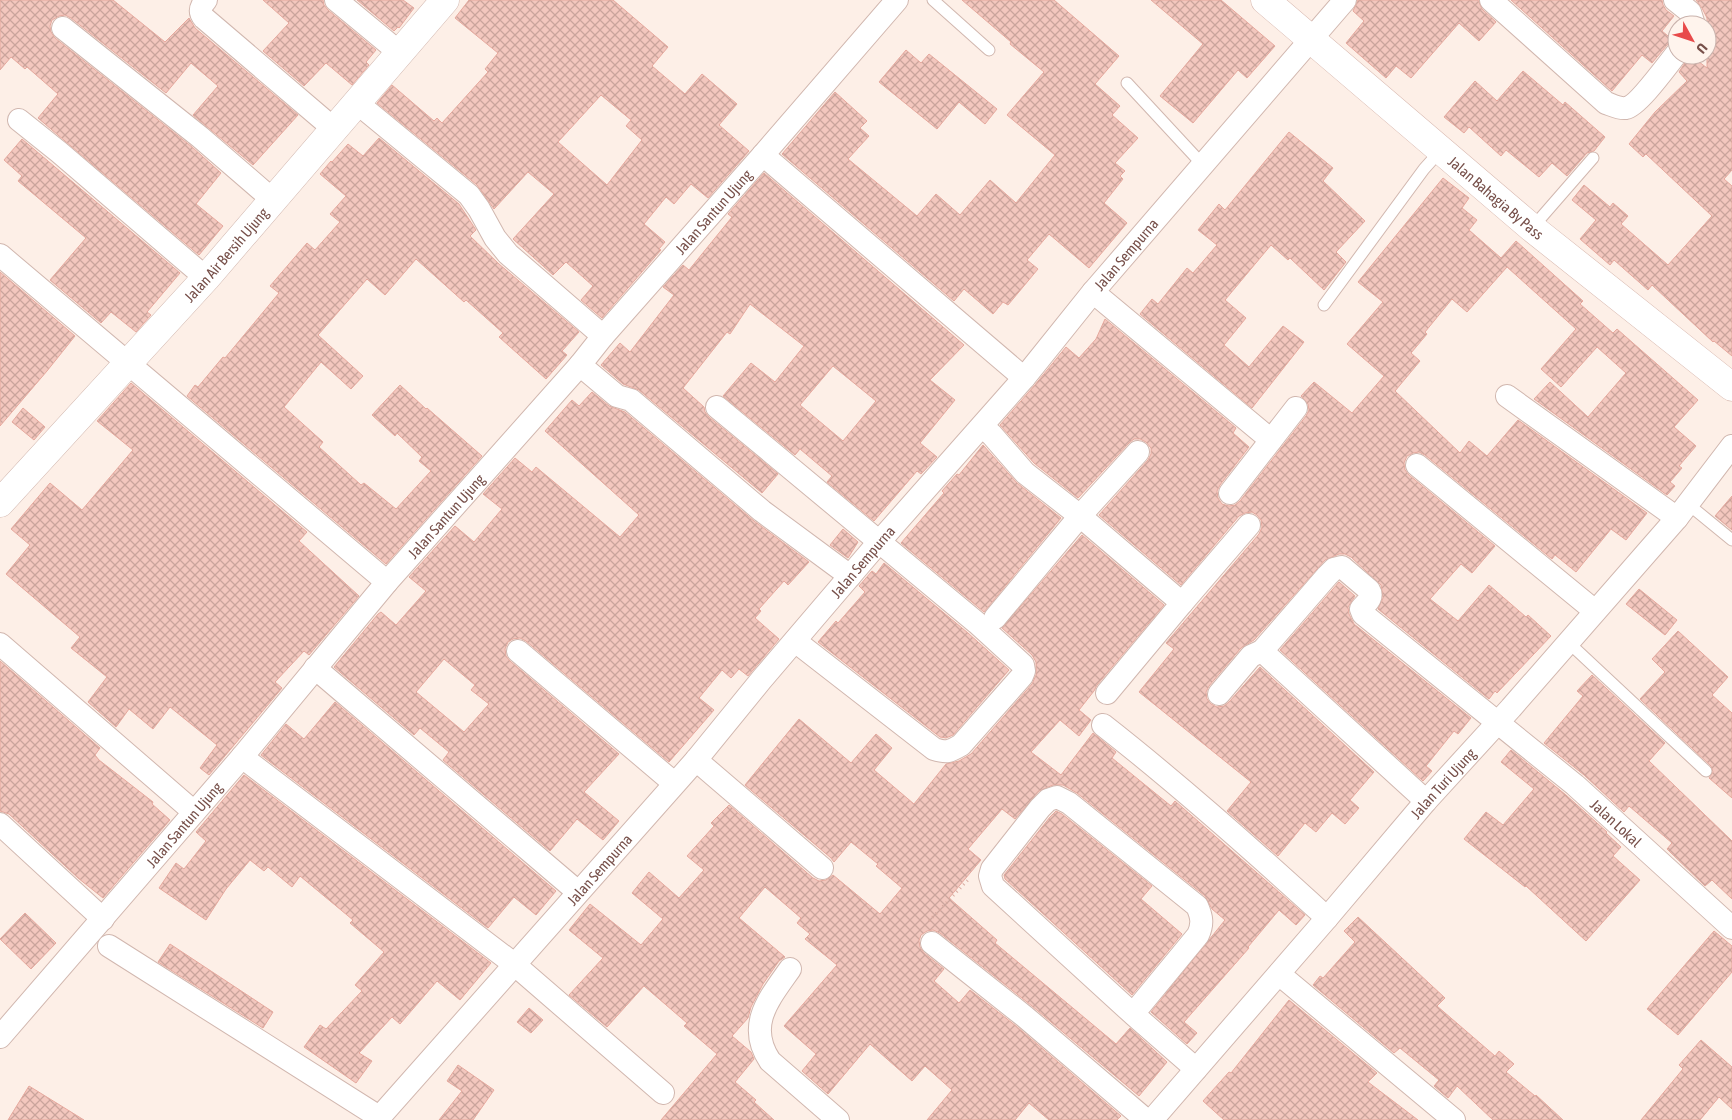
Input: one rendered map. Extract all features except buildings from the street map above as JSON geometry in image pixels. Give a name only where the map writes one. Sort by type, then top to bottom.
[{"type":"street","points":[[206,0],[202,5],[200,14],[334,129]]},
{"type":"street","points":[[336,0],[400,53]]},
{"type":"street","name":"Jalan Air Bersih Ujung","points":[[0,503],[206,278],[445,0]]},
{"type":"street","name":"Jalan Santun Ujung","points":[[0,1037],[104,919],[242,757],[387,582],[580,365],[603,336],[764,155],[897,0]]},
{"type":"street","name":"Jalan Bahagia By Pass","points":[[1265,0],[1532,228],[1732,387]]},
{"type":"street","name":"Jalan Sempurna","points":[[378,1119],[696,760],[850,576],[1024,378],[1093,292],[1345,0]]},
{"type":"street","points":[[1491,0],[1606,102],[1620,108],[1627,108],[1637,102],[1667,65]]},
{"type":"street","points":[[1675,0],[1690,12],[1691,15]]},
{"type":"street","points":[[63,28],[200,137],[272,200]]},
{"type":"street","points":[[356,102],[469,195],[479,209],[494,238],[508,254],[603,336]]},
{"type":"street","points":[[19,120],[206,278]]},
{"type":"street","points":[[764,155],[1024,378]]},
{"type":"street","points":[[0,255],[387,582]]},
{"type":"street","points":[[1093,292],[1271,440]]},
{"type":"street","points":[[580,365],[617,396],[632,400],[762,511],[850,576]]},
{"type":"street","points":[[1507,396],[1683,511]]},
{"type":"street","points":[[717,407],[977,623],[1023,665],[1024,671],[1022,676],[961,745],[950,751],[943,752],[934,749],[795,641]]},
{"type":"street","points":[[1230,493],[1296,408]]},
{"type":"street","points":[[982,426],[1025,473],[1080,516],[1182,603]]},
{"type":"street","name":"Jalan Turi Ujung","points":[[1152,1120],[1426,801],[1683,511],[1732,446]]},
{"type":"street","points":[[995,618],[1080,516],[1138,452]]},
{"type":"street","points":[[1417,465],[1595,611]]},
{"type":"street","points":[[1108,693],[1182,603],[1250,525]]},
{"type":"street","name":"Jalan Lokal","points":[[1262,652],[1327,576],[1334,569],[1342,567],[1371,593],[1371,597],[1361,609],[1363,614],[1575,785],[1732,928]]},
{"type":"street","points":[[0,644],[194,812]]},
{"type":"street","points":[[518,651],[674,783]]},
{"type":"street","points":[[1219,694],[1252,656],[1262,652],[1426,801]]},
{"type":"street","points":[[315,668],[578,892]]},
{"type":"street","points":[[1103,725],[1219,822],[1327,918]]},
{"type":"street","points":[[242,757],[514,964],[663,1093]]},
{"type":"street","points":[[696,760],[822,868]]},
{"type":"street","points":[[1133,1014],[1198,936],[1202,927],[1202,916],[1197,906],[1069,803],[1057,797],[1048,800],[992,869],[990,876],[993,886],[1133,1014],[1196,1068]]},
{"type":"street","points":[[0,824],[104,919]]},
{"type":"street","points":[[932,943],[1024,1016],[1146,1120]]},
{"type":"street","points":[[110,946],[378,1119]]},
{"type":"street","points":[[790,969],[766,1005],[760,1021],[762,1049],[770,1061],[838,1120]]},
{"type":"street","points":[[1279,974],[1454,1120]]},
{"type":"lane","points":[[933,0],[990,50]]},
{"type":"lane","points":[[1127,83],[1203,165]]},
{"type":"lane","points":[[1324,305],[1359,255],[1441,150]]},
{"type":"lane","points":[[1532,228],[1593,158]]},
{"type":"lane","points":[[1683,511],[1732,540]]},
{"type":"lane","points":[[1568,642],[1706,771]]},
{"type":"path","points":[[932,943],[919,932],[920,930],[970,878]]}]
